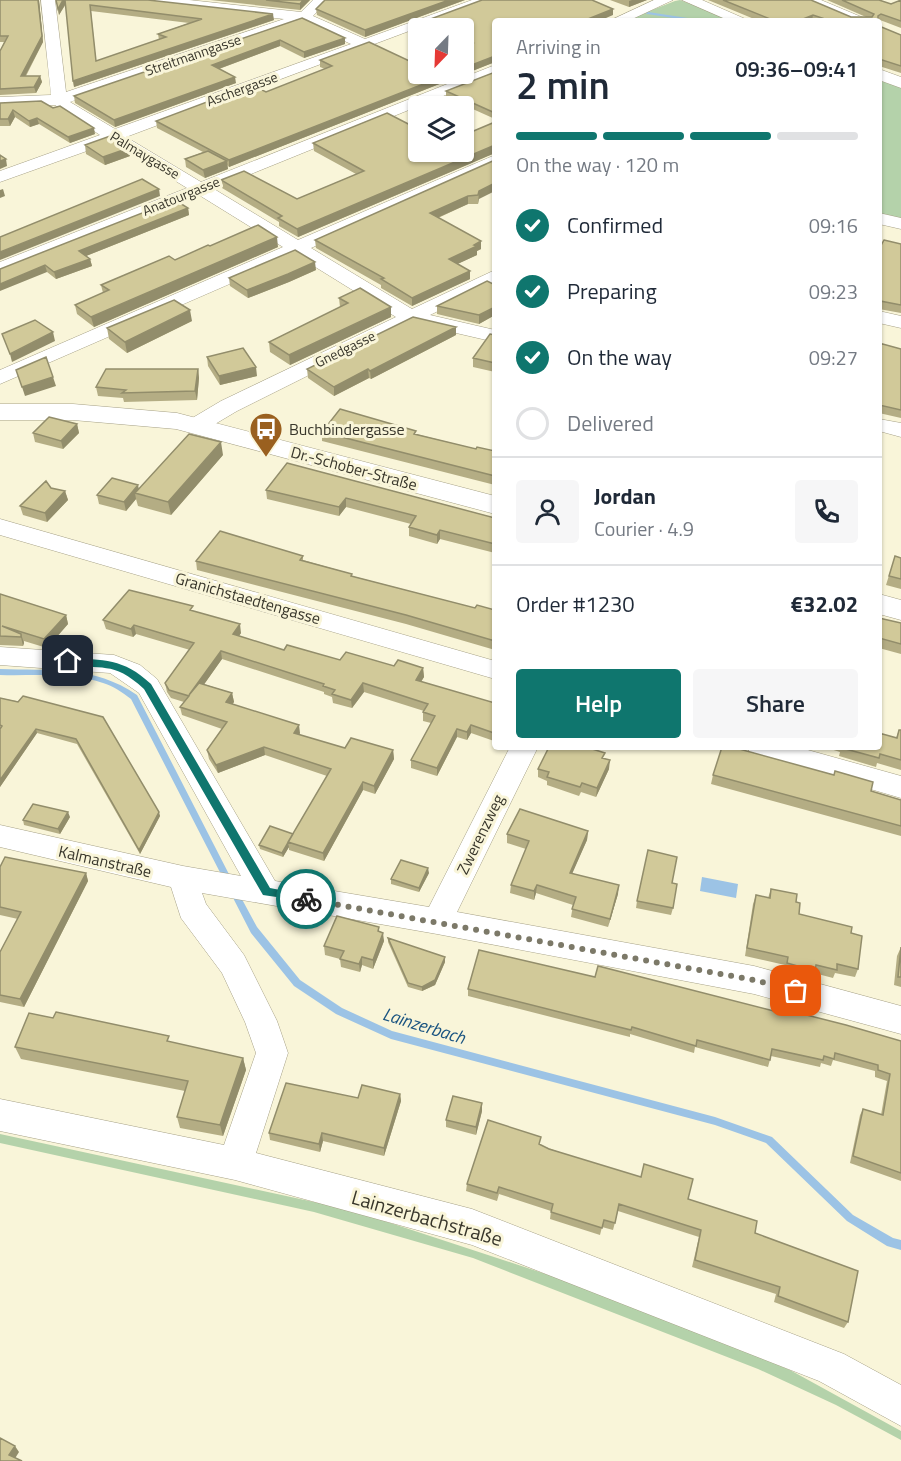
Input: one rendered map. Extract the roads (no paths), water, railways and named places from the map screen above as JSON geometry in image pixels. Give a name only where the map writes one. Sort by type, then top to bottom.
[{"type":"street","points":[[48,0],[59,100]]},
{"type":"street","points":[[150,0],[304,17],[364,44]]},
{"type":"street","name":"Streitmanngasse","points":[[0,102],[59,100],[304,17],[321,0]]},
{"type":"street","name":"Aschergasse","points":[[0,177],[485,0]]},
{"type":"street","points":[[618,15],[666,0]]},
{"type":"street","points":[[689,0],[735,18]]},
{"type":"street","points":[[808,0],[856,18]]},
{"type":"street","name":"Anatourgasse","points":[[0,269],[492,71]]},
{"type":"street","points":[[882,75],[901,83]]},
{"type":"street","name":"Palmaygasse","points":[[59,100],[113,136],[411,317],[492,335]]},
{"type":"street","points":[[0,378],[492,161]]},
{"type":"street","points":[[882,219],[901,224]]},
{"type":"street","name":"Gnedgasse","points":[[197,425],[229,406],[492,277]]},
{"type":"street","points":[[882,318],[901,322]]},
{"type":"street","name":"Dr.-Schober-Straße","points":[[0,412],[93,413],[177,421],[492,504]]},
{"type":"street","points":[[882,426],[901,430]]},
{"type":"street","name":"Granichstaedtengasse","points":[[0,526],[492,669]]},
{"type":"street","points":[[882,605],[901,610]]},
{"type":"street","points":[[0,656],[114,664],[131,672],[148,686],[258,890],[754,980],[901,1020]]},
{"type":"street","name":"Zwerenzweg","points":[[437,921],[522,750]]},
{"type":"street","points":[[772,750],[901,787]]},
{"type":"street","name":"Kalmanstraße","points":[[0,836],[197,880],[258,890]]},
{"type":"street","points":[[197,880],[192,909],[233,964],[261,1021],[272,1053],[235,1164]]},
{"type":"street","name":"Lainzerbachstraße","points":[[0,1115],[235,1164],[472,1227],[831,1367],[901,1407]]},
{"type":"water","points":[[702,877],[738,884],[736,898],[700,891]]},
{"type":"waterway","points":[[648,13],[681,18]]},
{"type":"waterway","name":"Lainzerbach","points":[[0,672],[70,674],[88,677],[120,687],[134,697],[229,882]]},
{"type":"waterway","name":"Lainzerbach","points":[[234,892],[254,930],[297,983],[339,1011],[391,1035],[715,1121],[769,1140],[850,1218],[891,1243],[901,1245]]},
{"type":"place","name":"Buchbindergasse","points":[[266,458]]}]
